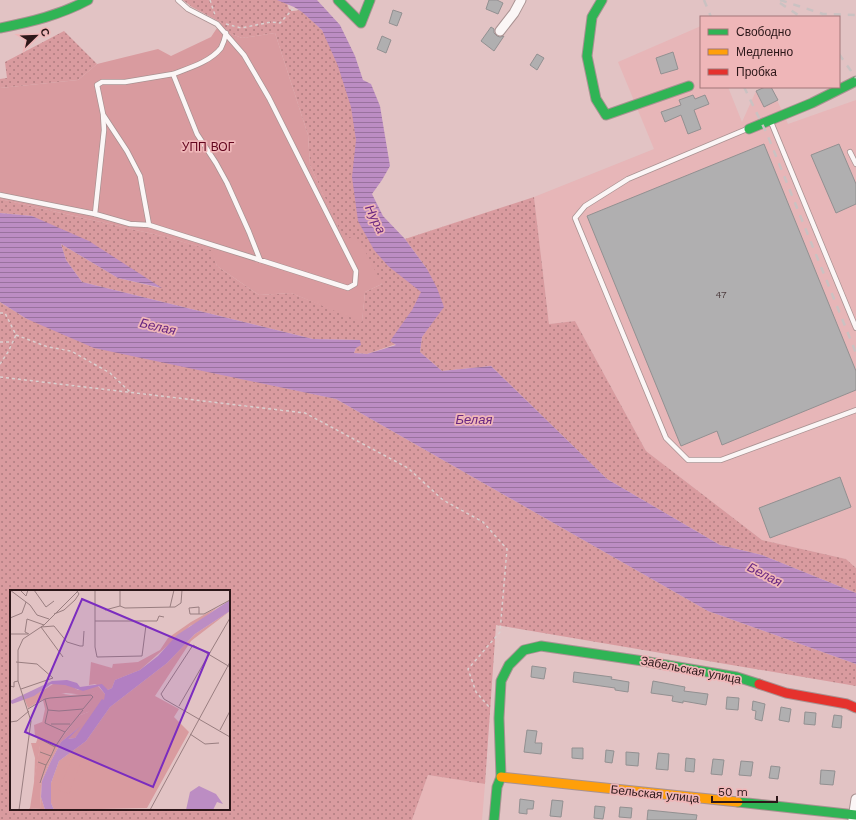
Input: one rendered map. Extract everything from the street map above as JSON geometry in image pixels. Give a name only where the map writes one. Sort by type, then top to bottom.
[{"type":"street","points":[[0,28],[23,24],[76,8],[88,0]]},
{"type":"street","points":[[338,0],[361,23],[370,0]]},
{"type":"street","points":[[500,31],[521,0]]},
{"type":"street","points":[[602,0],[592,18],[587,56],[596,99],[606,115],[689,86]]},
{"type":"street","points":[[749,129],[812,103],[856,81]]},
{"type":"street","name":"Забельская улица","points":[[499,718],[501,680],[509,666],[524,650],[541,646],[737,677],[786,693],[847,704],[856,708]]},
{"type":"street","points":[[494,820],[497,787],[501,777],[499,718]]},
{"type":"street","name":"Бельская улица","points":[[501,777],[854,817]]},
{"type":"street","points":[[854,817],[856,799]]},
{"type":"lane","points":[[0,195],[95,214],[130,224],[149,226],[348,288],[355,284],[356,271],[269,98],[244,55],[217,24],[188,9],[178,0]]},
{"type":"lane","points":[[95,214],[104,130],[103,114],[97,85],[102,82],[125,82],[173,74],[196,65],[212,57],[221,48],[226,33]]},
{"type":"lane","points":[[173,74],[197,134],[227,183],[260,260]]},
{"type":"lane","points":[[103,114],[140,176],[149,226]]},
{"type":"lane","points":[[770,120],[856,328]]},
{"type":"lane","points":[[749,129],[628,179],[585,206],[575,218],[666,438],[688,460],[721,460],[856,410]]},
{"type":"lane","points":[[850,152],[856,164]]},
{"type":"path","points":[[210,0],[217,24],[226,24],[241,28],[271,22],[280,23],[293,9]]},
{"type":"path","points":[[0,313],[5,313],[16,335],[48,347],[71,351],[110,373],[130,392]]},
{"type":"path","points":[[0,364],[16,335]]},
{"type":"path","points":[[0,342],[12,342]]},
{"type":"path","points":[[0,377],[305,413],[408,468],[443,500],[484,522],[507,550],[500,632],[468,669],[476,692],[499,718]]},
{"type":"shaded area","points":[[700,26],[700,88],[728,88],[742,122],[756,91],[763,88],[771,88],[788,124],[856,100],[856,568],[846,559],[762,540],[646,451],[575,321],[549,324],[534,197],[654,149],[618,62]]},
{"type":"shaded area","points":[[428,775],[485,784],[482,820],[412,820]]},
{"type":"green space","points":[[183,0],[286,0],[289,9],[293,11],[301,10],[329,37],[363,118],[355,191],[425,290],[396,344],[367,354],[354,353],[360,340],[313,339],[82,282],[66,260],[61,244],[118,278],[160,288],[128,268],[32,216],[0,213],[0,199],[162,236],[212,250],[217,266],[259,295],[291,293],[362,321],[365,292],[382,284],[345,242],[310,165],[308,135],[275,33],[242,38],[229,33],[220,22],[192,7]]},
{"type":"green space","name":"УПП ВОГ","points":[[221,22],[229,33],[242,38],[275,33],[308,135],[310,165],[345,241],[353,236],[362,245],[382,284],[365,292],[362,322],[291,293],[259,295],[217,266],[211,250],[162,236],[0,199],[0,88],[78,80],[97,64],[158,49],[171,56],[211,37]]},
{"type":"green space","points":[[64,31],[97,64],[78,80],[0,88],[0,79],[7,78],[5,62]]},
{"type":"green space","points":[[534,197],[549,324],[575,321],[646,451],[762,540],[846,559],[856,568],[856,593],[762,555],[720,545],[607,479],[491,366],[442,371],[420,352],[422,337],[433,321],[427,269],[405,239]]},
{"type":"green space","points":[[0,302],[27,319],[164,362],[336,399],[708,611],[856,664],[856,686],[496,625],[485,784],[428,775],[412,820],[0,820]]},
{"type":"water","name":"Белая","points":[[277,0],[317,0],[340,25],[355,56],[363,80],[371,84],[380,106],[390,166],[372,194],[383,216],[405,239],[427,269],[437,288],[444,307],[422,337],[420,352],[442,371],[491,366],[607,479],[720,545],[762,555],[856,593],[856,664],[708,611],[336,399],[94,348],[27,319],[0,302],[0,213],[32,216],[89,241],[162,288],[118,278],[61,244],[66,260],[82,282],[313,339],[360,340],[361,345],[356,348],[354,353],[367,354],[396,345],[390,341],[412,310],[421,292],[388,266],[374,250],[358,221],[352,177],[356,140],[351,107],[338,66],[322,30],[302,12]]},
{"type":"building","points":[[489,0],[497,0],[503,3],[498,14],[486,9]]},
{"type":"building","points":[[393,10],[402,13],[397,26],[389,23]]},
{"type":"building","points":[[491,27],[494,29],[494,33],[497,36],[504,36],[494,51],[481,41]]},
{"type":"building","points":[[382,36],[391,40],[386,53],[377,49]]},
{"type":"building","points":[[673,52],[678,69],[661,74],[656,58]]},
{"type":"building","points":[[537,54],[544,58],[537,70],[530,65]]},
{"type":"building","points":[[763,88],[772,88],[778,100],[764,107],[756,91]]},
{"type":"building","points":[[693,95],[695,99],[705,95],[709,104],[694,110],[701,129],[688,134],[681,115],[665,122],[661,112],[681,105],[679,100]]},
{"type":"building","points":[[764,144],[856,371],[856,390],[722,445],[717,431],[681,446],[587,216]]},
{"type":"building","points":[[839,144],[856,184],[856,204],[836,213],[811,155]]},
{"type":"building","points":[[840,477],[851,507],[770,538],[759,508]]},
{"type":"building","points":[[532,666],[546,668],[544,679],[531,677]]},
{"type":"building","points":[[574,672],[612,677],[611,679],[629,682],[628,692],[615,690],[615,688],[573,682]]},
{"type":"building","points":[[653,681],[685,687],[684,691],[708,694],[706,705],[683,701],[683,703],[672,701],[673,696],[651,693]]},
{"type":"building","points":[[727,697],[739,698],[738,710],[726,709]]},
{"type":"building","points":[[753,701],[765,704],[762,721],[755,719],[756,711],[752,710]]},
{"type":"building","points":[[781,707],[791,709],[789,722],[779,720]]},
{"type":"building","points":[[805,712],[816,713],[815,725],[804,724]]},
{"type":"building","points":[[834,715],[842,716],[841,728],[832,727]]},
{"type":"building","points":[[527,730],[537,731],[535,743],[542,743],[541,754],[524,752]]},
{"type":"building","points":[[572,748],[583,748],[583,759],[572,758]]},
{"type":"building","points":[[606,750],[614,751],[612,763],[605,762]]},
{"type":"building","points":[[626,752],[639,753],[638,766],[626,765]]},
{"type":"building","points":[[658,753],[669,754],[668,770],[656,769]]},
{"type":"building","points":[[686,758],[695,759],[694,772],[685,771]]},
{"type":"building","points":[[713,759],[724,760],[722,775],[711,774]]},
{"type":"building","points":[[741,761],[753,762],[751,776],[739,775]]},
{"type":"building","points":[[771,766],[780,767],[778,779],[769,778]]},
{"type":"building","points":[[821,770],[835,771],[833,785],[820,784]]},
{"type":"building","points":[[520,799],[534,801],[533,809],[527,809],[527,814],[519,813]]},
{"type":"building","points":[[552,800],[563,801],[561,817],[550,816]]},
{"type":"building","points":[[595,806],[605,807],[603,819],[594,818]]},
{"type":"building","points":[[620,807],[632,808],[631,818],[619,817]]},
{"type":"building","points":[[648,810],[697,815],[696,820],[647,820]]},
{"type":"railway","points":[[704,0],[711,16]]},
{"type":"railway","points":[[780,0],[823,14],[856,15]]},
{"type":"railway","points":[[780,3],[800,16]]},
{"type":"railway","points":[[840,55],[856,78]]},
{"type":"railway","points":[[744,88],[767,134],[856,353]]},
{"type":"traffic: fast","points":[[0,28],[45,17],[67,10],[88,0]]},
{"type":"traffic: fast","points":[[338,0],[361,23],[370,0]]},
{"type":"traffic: fast","points":[[602,0],[592,17],[587,56],[596,99],[606,115],[689,86]]},
{"type":"traffic: fast","points":[[749,129],[812,103],[856,81]]},
{"type":"traffic: fast","points":[[494,820],[497,787],[501,777],[499,718],[501,681],[509,665],[524,650],[541,646],[737,677],[759,684]]},
{"type":"traffic: fast","points":[[738,802],[856,815]]},
{"type":"traffic: slow","points":[[501,777],[738,802]]},
{"type":"traffic: jam","points":[[759,684],[786,693],[847,704],[856,708]]},
{"type":"water label","name":"Нура","points":[[376,219]]}]
